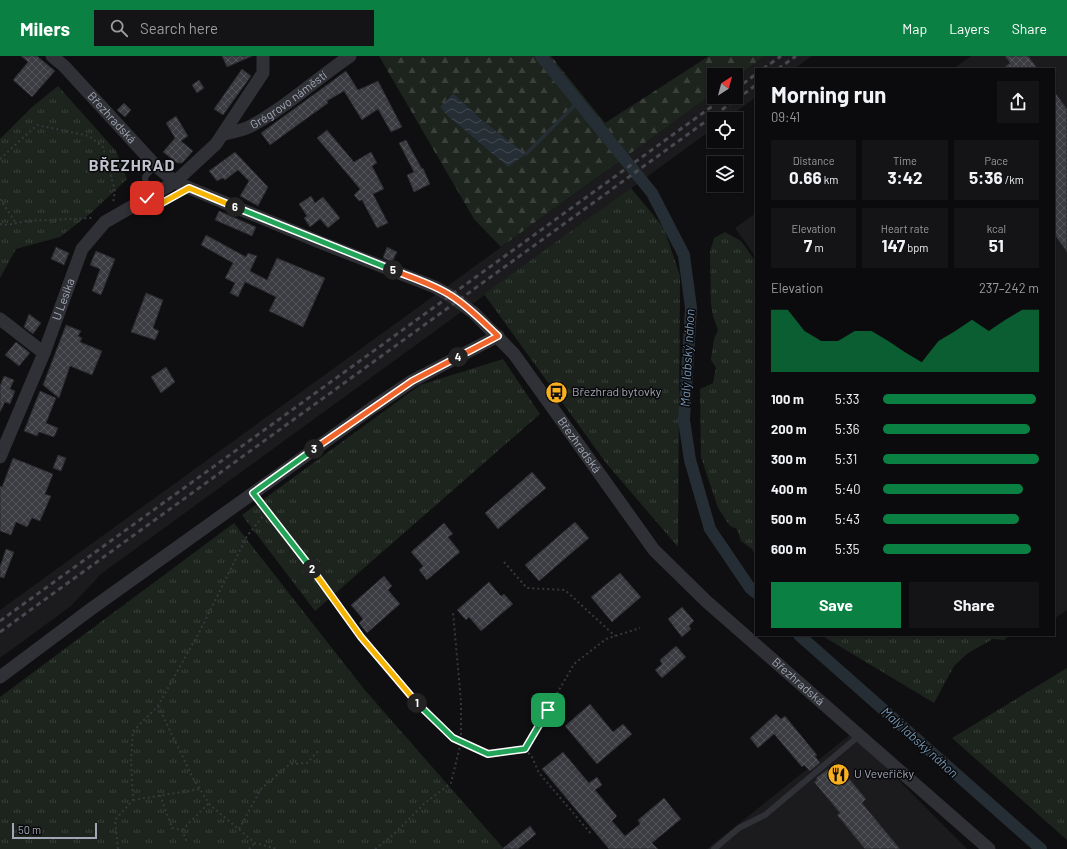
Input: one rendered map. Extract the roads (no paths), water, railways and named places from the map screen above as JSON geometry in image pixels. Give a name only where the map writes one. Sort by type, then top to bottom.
[{"type":"street","name":"Březhradská","points":[[52,56],[64,66],[155,165],[175,182],[322,243],[435,287],[458,300],[498,336],[514,354],[654,550],[706,601],[989,849]]},
{"type":"street","name":"Grégrovo náměstí","points":[[175,182],[216,144],[263,73],[264,56]]},
{"type":"street","name":"Grégrovo náměstí","points":[[222,135],[248,128],[350,56]]},
{"type":"street","name":"U Lesíka","points":[[0,457],[44,353],[82,249],[105,222],[175,182]]},
{"type":"street","points":[[0,319],[44,353]]},
{"type":"street","points":[[0,677],[253,493],[412,381],[498,336]]},
{"type":"lane","points":[[155,165],[145,177],[147,198],[162,203],[189,188]]},
{"type":"lane","points":[[714,849],[739,828],[765,814],[860,735]]},
{"type":"water","points":[[453,93],[483,121],[526,154],[508,167],[450,118],[440,107]]},
{"type":"waterway","name":"Malý labský náhon","points":[[541,56],[652,193],[684,255],[691,308],[684,420],[690,460],[710,529],[750,588],[755,592]]},
{"type":"waterway","points":[[526,154],[579,101]]},
{"type":"waterway","name":"Malý labský náhon","points":[[800,636],[1041,849]]},
{"type":"railway","points":[[764,68],[781,56]]},
{"type":"railway","points":[[779,68],[796,56]]},
{"type":"railway","points":[[743,84],[755,75]]},
{"type":"railway","points":[[0,632],[755,86]]},
{"type":"railway","points":[[0,621],[715,104]]},
{"type":"place","name":"Březhrad bytovky","points":[[557,392]]},
{"type":"place","name":"U Veveřičky","points":[[839,774]]},
{"type":"district","name":"BŘEZHRAD","points":[[132,165]]}]
